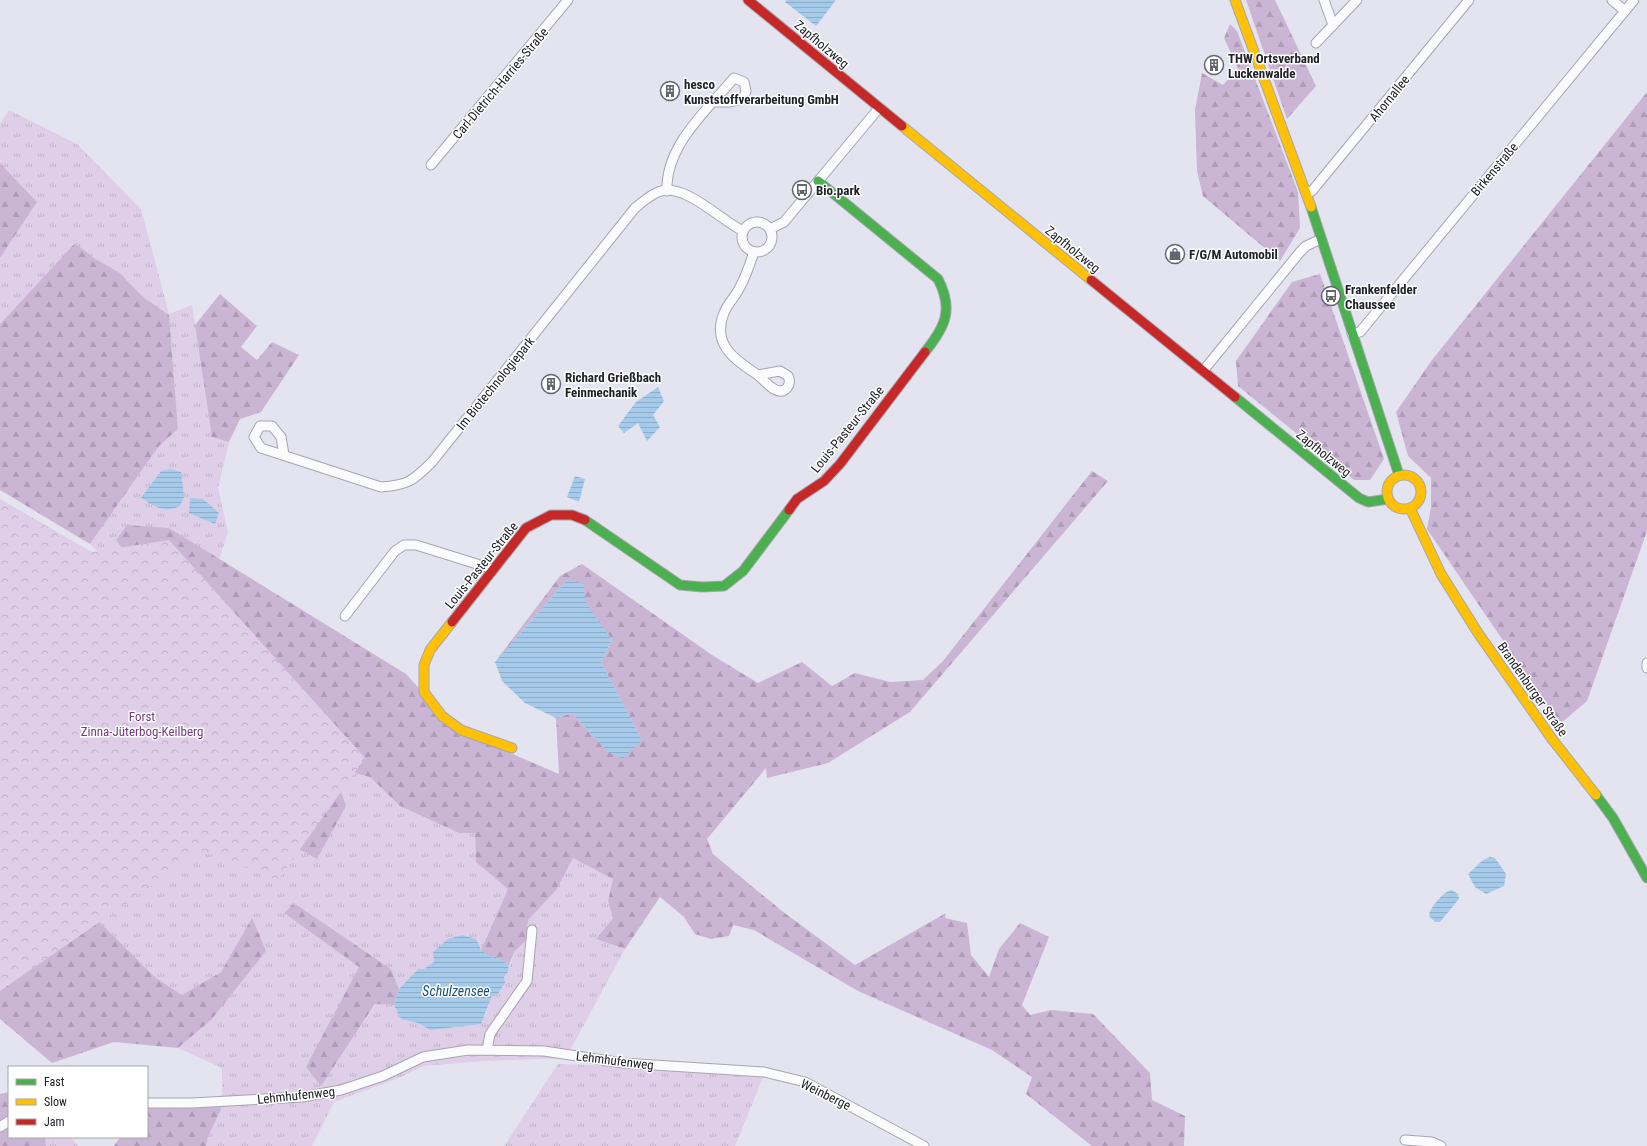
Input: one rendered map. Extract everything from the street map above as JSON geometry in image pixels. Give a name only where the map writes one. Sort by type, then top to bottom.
[{"type":"street","name":"Carl-Dietrich-Harries-Straße","points":[[431,165],[568,0]]},
{"type":"street","name":"Zapfholzweg","points":[[748,0],[1359,498],[1368,502],[1388,499]]},
{"type":"street","points":[[1235,0],[1306,193],[1398,476]]},
{"type":"street","points":[[1324,0],[1333,25]]},
{"type":"street","points":[[1316,43],[1357,0]]},
{"type":"street","name":"Ahornallee","points":[[1306,193],[1312,191],[1469,0]]},
{"type":"street","points":[[1612,0],[1625,11]]},
{"type":"street","name":"Birkenstraße","points":[[1352,334],[1360,332],[1634,0]]},
{"type":"street","points":[[714,102],[729,102],[742,99],[746,91],[744,82],[734,78],[714,102],[680,144],[666,177],[667,191],[682,192],[743,232]]},
{"type":"street","points":[[770,230],[784,222],[879,108]]},
{"type":"street","name":"Louis-Pasteur-Straße","points":[[512,748],[461,730],[442,716],[424,692],[424,665],[430,650],[526,528],[550,516],[572,515],[589,521],[680,585],[702,587],[724,586],[743,571],[797,499],[824,481],[840,464],[940,333],[947,320],[947,307],[942,287],[932,274],[818,181]]},
{"type":"street","name":"Im Biotechnologiepark","points":[[284,455],[381,486],[400,485],[409,482],[432,462],[635,208],[646,199],[659,192],[667,191]]},
{"type":"street","points":[[758,222],[767,226],[770,230],[772,234],[771,244],[764,251],[754,252],[743,245],[743,232],[749,224],[758,222]]},
{"type":"street","points":[[1203,371],[1300,252],[1312,242],[1321,239]]},
{"type":"street","points":[[754,252],[740,287],[724,312],[720,325],[722,340],[728,352],[741,364],[758,375]]},
{"type":"street","points":[[1398,476],[1410,476],[1419,484],[1421,495],[1415,505],[1410,508],[1405,509],[1395,507],[1388,499],[1387,494],[1389,482],[1398,476]]},
{"type":"street","name":"Brandenburger Straße","points":[[1410,508],[1441,574],[1474,626],[1552,739],[1613,818],[1647,878]]},
{"type":"street","points":[[345,616],[395,551],[404,545],[416,545],[493,569]]},
{"type":"street","points":[[487,1050],[490,1034],[527,981],[532,930]]},
{"type":"street","name":"Lehmhufenweg","points":[[148,1103],[192,1103],[302,1097],[341,1090],[383,1076],[423,1057],[468,1050],[544,1051],[623,1063],[720,1070]]},
{"type":"street","name":"Weinberge","points":[[720,1070],[764,1072],[805,1082],[924,1146]]},
{"type":"street","points":[[1405,1140],[1432,1142],[1441,1146]]},
{"type":"green space","points":[[1246,0],[1275,0],[1316,86],[1287,119]]},
{"type":"green space","points":[[1230,24],[1237,31],[1298,192],[1300,228],[1280,261],[1203,196],[1197,171],[1195,110],[1202,73],[1223,85],[1238,68],[1224,38]]},
{"type":"green space","points":[[1647,92],[1647,531],[1587,701],[1560,724],[1427,529],[1431,507],[1431,478],[1408,456],[1396,412],[1432,360]]},
{"type":"green space","points":[[9,110],[77,144],[141,209],[169,314],[192,305],[212,436],[229,442],[218,488],[228,532],[219,560],[169,528],[331,767],[370,777],[400,806],[459,833],[475,833],[476,862],[508,889],[481,950],[435,962],[424,969],[418,969],[399,989],[391,969],[294,903],[284,913],[360,967],[321,1085],[376,1004],[394,1005],[401,1019],[418,1023],[430,1030],[485,1016],[492,996],[508,972],[514,952],[523,942],[528,920],[573,857],[614,879],[608,901],[613,918],[596,939],[625,949],[566,1058],[485,1061],[423,1066],[401,1077],[334,1102],[312,1146],[206,1146],[208,1137],[222,1107],[222,1068],[178,1048],[211,1020],[252,919],[221,972],[182,995],[156,978],[72,895],[182,638],[90,544],[159,446],[178,429],[169,315],[142,296],[120,273],[94,258],[75,243],[0,324],[0,258],[37,202],[0,163],[0,124]],"holes":[[[161,471],[180,506],[154,482]]]},
{"type":"green space","points":[[0,163],[37,202],[0,258]]},
{"type":"green space","points":[[75,243],[94,258],[120,273],[142,296],[169,315],[178,429],[159,446],[90,544],[0,490],[0,324]]},
{"type":"green space","points":[[1320,274],[1384,459],[1370,480],[1354,480],[1238,386],[1236,361],[1292,282]]},
{"type":"green space","points":[[220,294],[257,326],[241,347],[257,360],[272,342],[299,355],[261,412],[240,419],[229,442],[212,437],[195,325]]},
{"type":"green space","points":[[1092,471],[1108,481],[910,712],[828,763],[767,778],[766,768],[707,839],[713,854],[782,911],[855,965],[946,913],[945,918],[967,923],[971,955],[989,977],[999,949],[1020,923],[1049,937],[1022,1005],[1030,1015],[1051,1010],[1093,1014],[1150,1073],[1152,1100],[1185,1116],[1184,1146],[1092,1146],[1026,1094],[1032,1077],[992,1050],[858,991],[754,930],[733,925],[729,936],[711,939],[695,934],[684,917],[660,897],[625,949],[596,939],[613,918],[608,901],[613,879],[573,858],[556,890],[528,920],[526,940],[514,952],[509,965],[492,955],[496,961],[481,950],[508,889],[476,862],[475,833],[459,833],[400,806],[370,777],[332,767],[346,806],[317,859],[179,781],[152,590],[116,540],[127,525],[169,528],[406,674],[457,730],[559,774],[556,718],[572,713],[608,752],[642,740],[601,662],[612,640],[567,580],[495,662],[560,576],[582,564],[712,655],[758,683],[802,662],[832,686],[855,673],[890,682],[923,680],[943,661]]},
{"type":"green space","name":"Forst Zinna-Jüterbog-Keilberg","points":[[0,499],[92,552],[169,540],[365,758],[278,880],[202,851],[0,991]]},
{"type":"green space","points":[[0,613],[72,895],[156,978],[182,995],[221,972],[252,918],[266,951],[211,1020],[178,1048],[114,1042],[52,1063],[0,1019]]},
{"type":"green space","points":[[294,903],[391,969],[399,989],[394,1005],[375,1004],[321,1086],[306,1067],[359,967],[284,913]]},
{"type":"green space","points":[[558,1064],[766,1070],[735,1146],[504,1146]]},
{"type":"green space","points":[[8,1092],[8,1138],[45,1138],[46,1146],[0,1146],[0,1094]]},
{"type":"green space","points":[[148,1107],[222,1107],[208,1137],[206,1146],[114,1146],[119,1138],[148,1138]]},
{"type":"green space","points":[[45,1138],[72,1138],[78,1146],[46,1146]]},
{"type":"water","points":[[786,0],[836,0],[816,26],[785,2]]},
{"type":"water","points":[[658,387],[664,401],[653,415],[660,427],[647,441],[638,423],[624,433],[618,426],[636,402]]},
{"type":"water","points":[[170,469],[181,472],[184,497],[180,506],[164,509],[141,498],[161,471]]},
{"type":"water","points":[[575,476],[585,479],[579,502],[567,497]]},
{"type":"water","points":[[190,498],[203,499],[219,513],[215,524],[189,513]]},
{"type":"water","points":[[567,580],[583,584],[586,603],[612,640],[601,662],[642,740],[623,759],[608,752],[572,713],[556,718],[525,703],[502,681],[495,662]]},
{"type":"water","points":[[1490,857],[1495,858],[1506,874],[1504,886],[1486,894],[1475,887],[1468,874],[1483,860]]},
{"type":"water","points":[[1452,890],[1458,894],[1459,899],[1440,922],[1435,922],[1429,916],[1431,909],[1445,893]]},
{"type":"water","name":"Schulzensee","points":[[462,935],[476,939],[481,950],[495,960],[491,954],[509,965],[508,972],[504,977],[505,983],[497,995],[492,996],[481,1024],[430,1030],[418,1023],[401,1019],[394,1005],[399,989],[418,969],[424,969],[434,962],[433,952],[448,939]]},
{"type":"traffic: fast","points":[[818,181],[938,279],[946,300],[945,318],[938,334],[925,352]]},
{"type":"traffic: fast","points":[[1311,207],[1399,475]]},
{"type":"traffic: fast","points":[[1235,397],[1359,498],[1368,502],[1388,499]]},
{"type":"traffic: fast","points":[[585,520],[680,585],[702,587],[724,586],[743,571],[789,510]]},
{"type":"traffic: fast","points":[[1596,795],[1613,818],[1647,878]]},
{"type":"traffic: slow","points":[[1235,0],[1311,207]]},
{"type":"traffic: slow","points":[[902,126],[1091,280]]},
{"type":"traffic: slow","points":[[1407,475],[1416,480],[1420,485],[1421,492],[1420,499],[1416,504],[1411,508],[1401,509],[1397,508],[1388,499],[1387,489],[1388,485],[1397,476],[1407,475]]},
{"type":"traffic: slow","points":[[1410,508],[1441,574],[1478,633],[1552,739],[1596,795]]},
{"type":"traffic: slow","points":[[452,622],[430,650],[424,665],[424,692],[442,716],[461,730],[512,748]]},
{"type":"traffic: jam","points":[[748,0],[902,126]]},
{"type":"traffic: jam","points":[[1091,280],[1235,397]]},
{"type":"traffic: jam","points":[[789,510],[797,499],[824,481],[840,464],[925,352]]},
{"type":"traffic: jam","points":[[452,622],[526,528],[551,515],[572,515],[585,520]]},
{"type":"place","name":"THW Ortsverband Luckenwalde","points":[[1214,65]]},
{"type":"place","name":"hesco Kunststoffverarbeitung GmbH","points":[[670,91]]},
{"type":"place","name":"Bio.park","points":[[802,190]]},
{"type":"place","name":"F/G/M Automobil","points":[[1175,254]]},
{"type":"place","name":"Frankenfelder Chaussee","points":[[1331,296]]},
{"type":"place","name":"Richard Grießbach Feinmechanik","points":[[551,384]]}]
